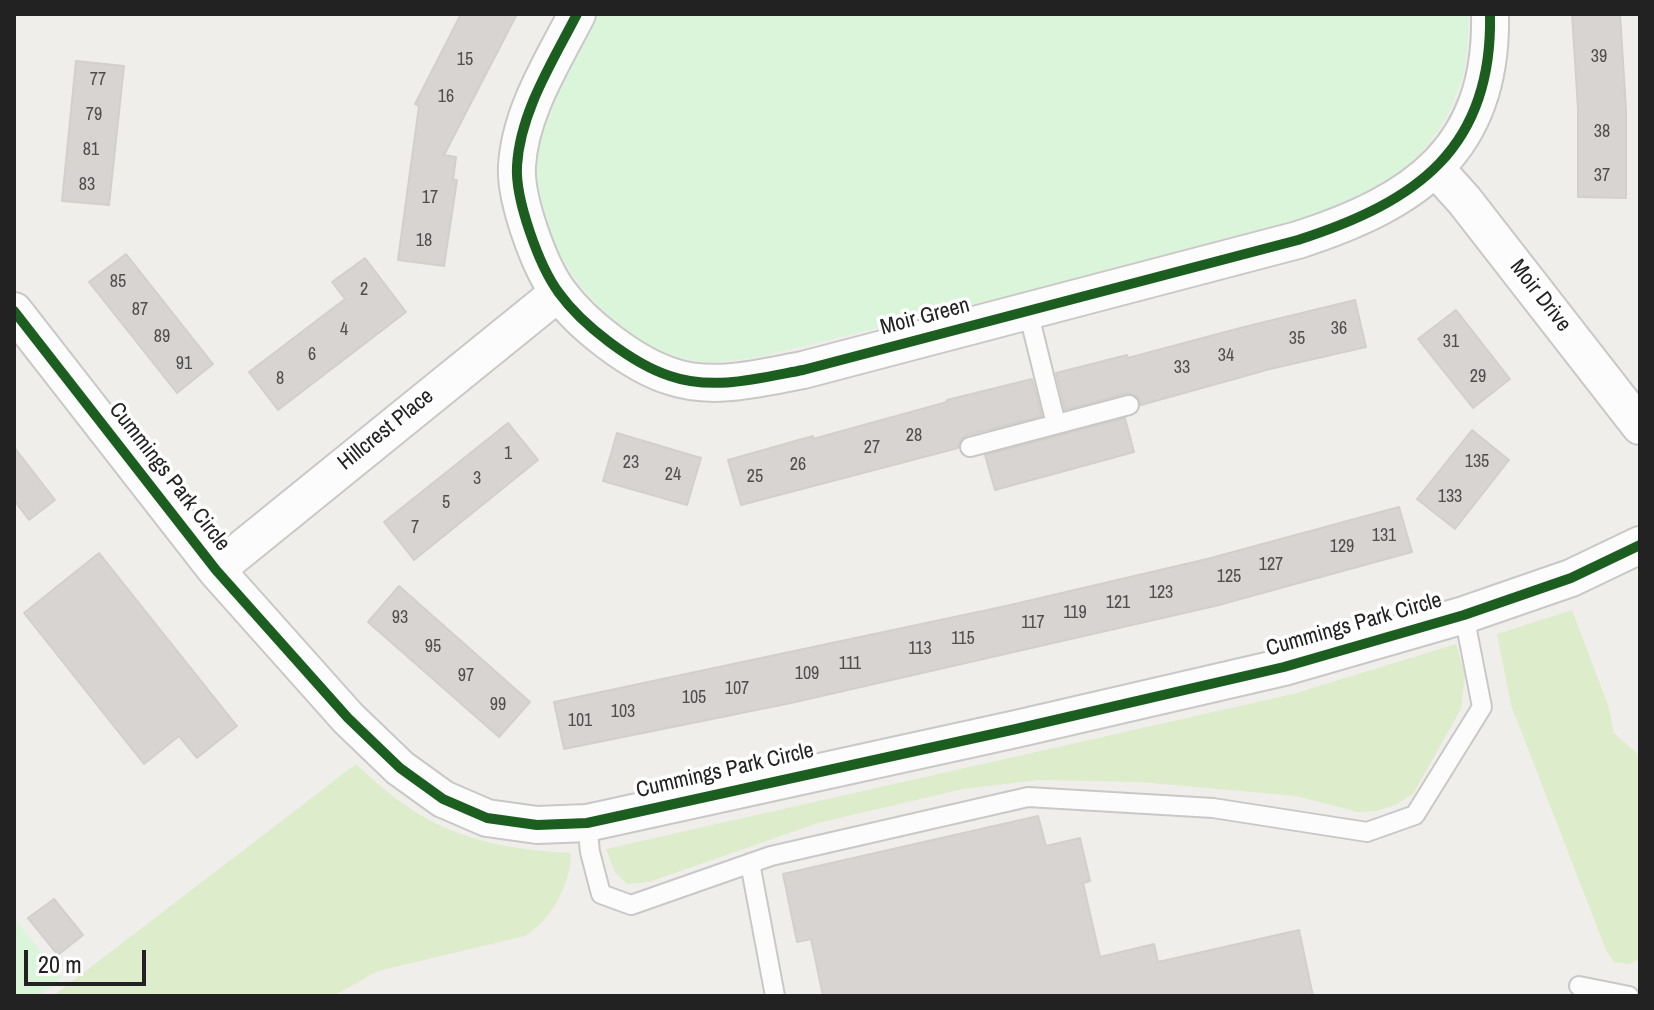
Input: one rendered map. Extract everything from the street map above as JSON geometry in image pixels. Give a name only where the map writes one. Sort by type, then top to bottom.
[{"type":"street","name":"Moir Green","points":[[577,14],[525,120],[517,169],[529,231],[558,293],[594,329],[630,357],[672,377],[722,384],[803,370],[1028,311],[1331,229],[1373,213],[1403,195],[1436,169],[1460,139],[1485,76],[1491,42],[1490,14]]},
{"type":"street","name":"Moir Drive","points":[[1436,169],[1464,200],[1640,426]]},
{"type":"street","name":"Hillcrest Place","points":[[216,570],[558,293]]},
{"type":"street","name":"Cummings Park Circle","points":[[14,311],[216,570],[348,718],[400,768],[443,799],[487,818],[537,825],[587,823],[1284,667],[1464,615],[1571,578],[1640,545]]},
{"type":"lane","points":[[1028,311],[1056,424]]},
{"type":"lane","points":[[970,447],[1129,405]]},
{"type":"lane","points":[[587,823],[590,852],[601,894],[631,905],[771,856],[1028,797],[1213,808],[1367,832],[1415,815],[1482,707],[1464,615]]},
{"type":"lane","points":[[750,863],[775,996]]},
{"type":"lane","points":[[1579,986],[1629,996]]},
{"type":"green space","points":[[589,14],[1469,14],[1464,70],[1455,98],[1429,142],[1394,176],[1326,218],[767,355],[714,362],[682,358],[653,347],[625,330],[600,308],[578,282],[560,254],[546,223],[537,192],[536,144],[547,106]]},
{"type":"green space","points":[[1572,610],[1608,705],[1614,733],[1640,756],[1640,959],[1629,964],[1614,962],[1606,950],[1511,705],[1497,634]]},
{"type":"green space","points":[[1456,644],[1465,675],[1461,709],[1413,794],[1395,805],[1376,811],[1358,812],[1296,796],[1140,782],[1038,780],[963,789],[818,823],[649,882],[627,884],[615,872],[606,849],[1293,694]]},
{"type":"green space","points":[[356,764],[405,805],[454,831],[508,846],[571,853],[563,889],[551,911],[525,936],[378,971],[333,996],[53,996]]},
{"type":"green space","points":[[14,918],[62,978],[39,996],[14,996]]},
{"type":"building","points":[[461,14],[517,14],[444,155],[456,157],[453,180],[457,180],[444,266],[398,260],[419,106],[415,104]]},
{"type":"building","points":[[1572,14],[1620,14],[1626,109],[1626,198],[1578,197],[1578,109]]},
{"type":"building","points":[[76,61],[124,66],[109,205],[62,201]]},
{"type":"building","points":[[126,254],[213,364],[177,393],[89,282]]},
{"type":"building","points":[[365,258],[406,312],[278,410],[249,372],[345,299],[332,282]]},
{"type":"building","points":[[1355,300],[1366,347],[1270,369],[1141,405],[1137,396],[1127,393],[1065,410],[1056,373],[1127,355],[1128,358]]},
{"type":"building","points":[[1456,310],[1510,379],[1473,408],[1418,339]]},
{"type":"building","points":[[1032,379],[1042,416],[967,435],[961,439],[958,448],[741,505],[728,460]]},
{"type":"building","points":[[1125,418],[1134,452],[995,490],[985,455]]},
{"type":"building","points":[[508,423],[538,460],[414,560],[384,522]]},
{"type":"building","points":[[1472,430],[1509,460],[1455,529],[1417,499]]},
{"type":"building","points":[[617,433],[701,458],[687,505],[603,481]]},
{"type":"building","points":[[14,447],[55,500],[29,520],[14,500]]},
{"type":"building","points":[[1399,507],[1412,552],[1215,606],[791,703],[564,749],[554,702],[1006,606],[1207,559]]},
{"type":"building","points":[[99,553],[237,726],[197,758],[179,736],[144,764],[24,613]]},
{"type":"building","points":[[399,586],[530,702],[499,737],[368,622]]},
{"type":"building","points":[[1038,816],[1046,846],[1080,838],[1090,881],[1083,883],[1100,957],[1154,944],[1158,962],[1299,930],[1313,996],[823,996],[811,939],[797,942],[783,874]]},
{"type":"building","points":[[54,899],[83,935],[58,955],[28,918]]},
{"type":"cycle path","points":[[577,14],[539,87],[519,146],[517,180],[536,250],[559,293],[581,318],[609,342],[656,370],[703,383],[753,379],[803,370],[1298,240],[1378,208],[1411,187],[1439,163],[1462,135],[1478,101],[1487,61],[1490,14]]},
{"type":"cycle path","points":[[14,311],[216,570],[348,718],[400,768],[443,799],[487,818],[537,825],[587,823],[1284,667],[1464,615],[1571,578],[1640,545]]}]
